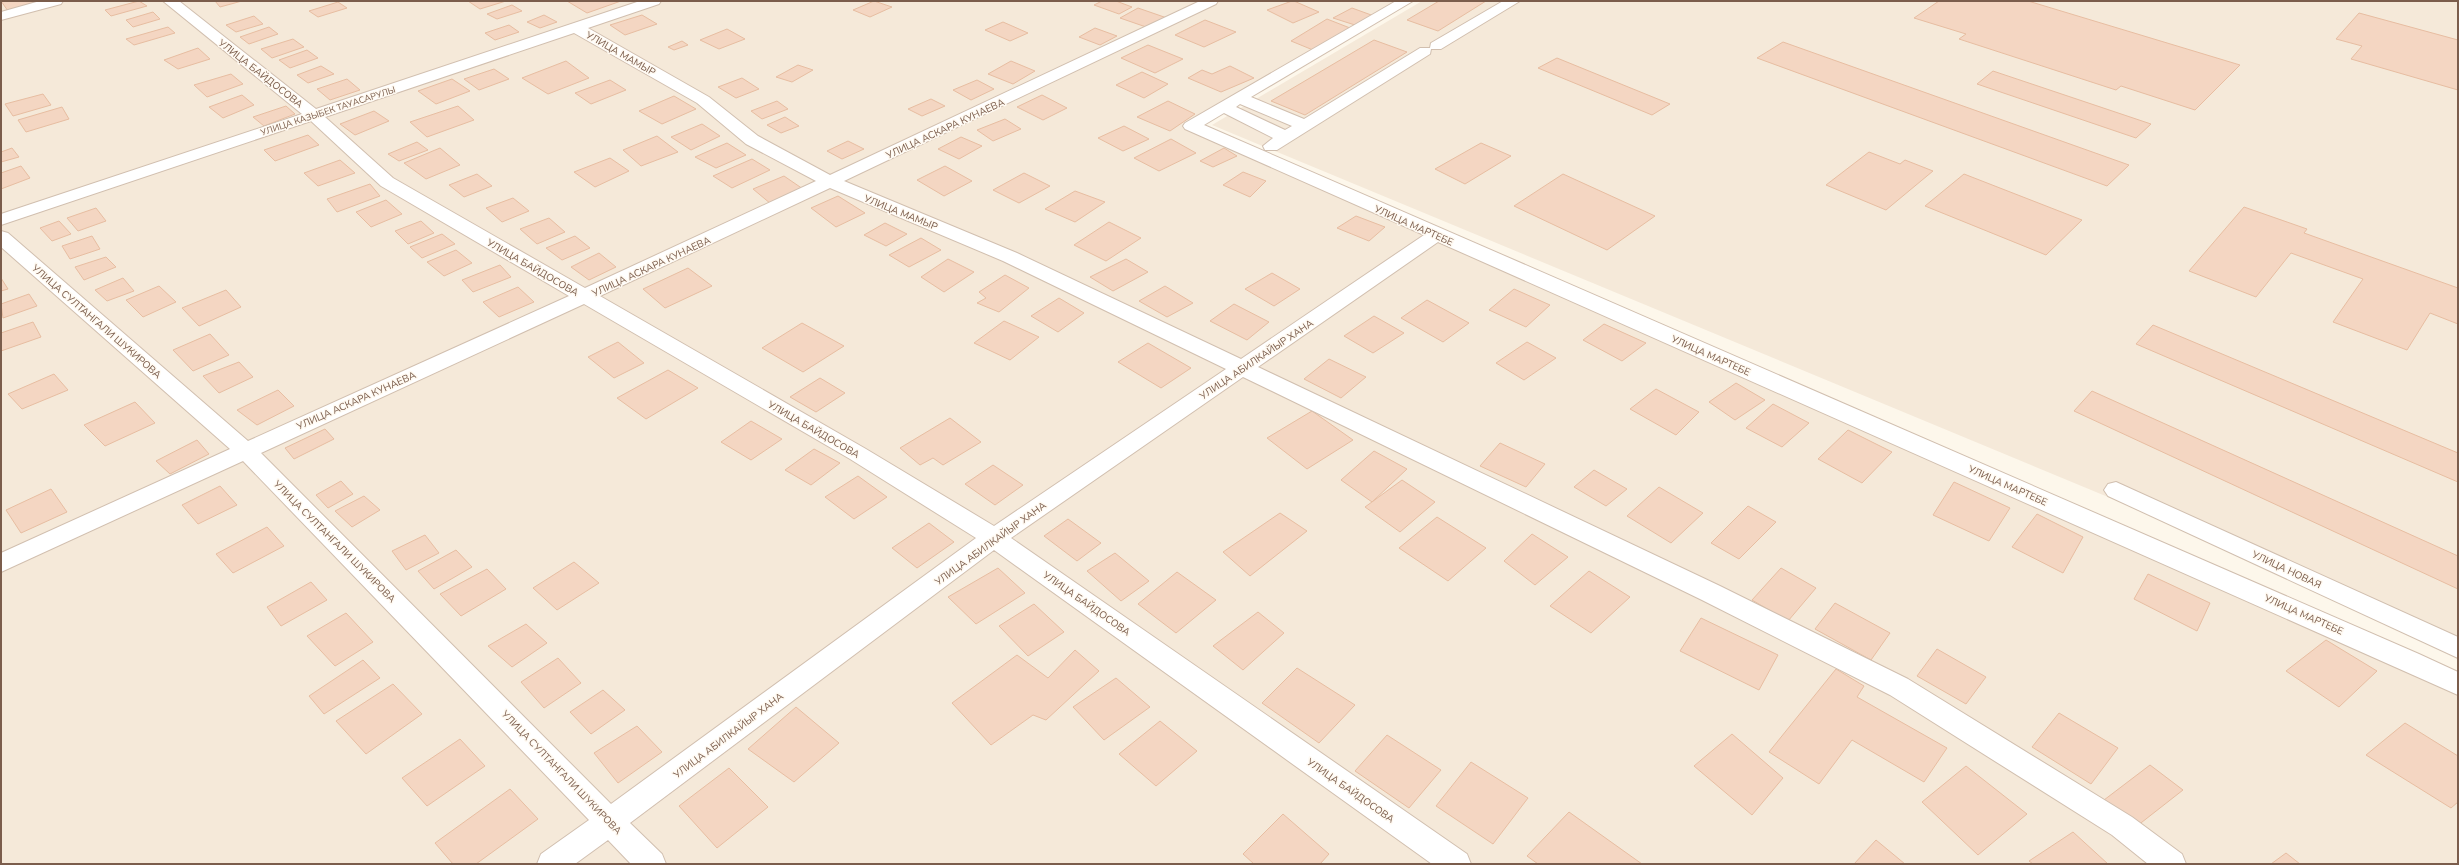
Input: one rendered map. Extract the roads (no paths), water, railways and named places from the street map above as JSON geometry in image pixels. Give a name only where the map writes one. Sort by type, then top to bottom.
[{"type":"street","points":[[1,16],[56,1]]},
{"type":"street","name":"УЛИЦА БАЙДОСОВА","points":[[170,1],[314,115],[387,182],[583,297],[858,454],[994,538],[1456,864]]},
{"type":"street","name":"УЛИЦА КАЗЫБЕК ТАУАСАРУЛЫ","points":[[1,220],[654,1]]},
{"type":"street","name":"УЛИЦА АСКАРА КУНАЕВА","points":[[1,563],[245,450],[583,297],[830,182],[1211,1]]},
{"type":"street","name":"УЛИЦА МАРТЕБЕ","points":[[1406,1],[1191,126],[1436,235],[2410,660],[2458,684]]},
{"type":"street","points":[[1271,146],[1513,1]]},
{"type":"street","name":"УЛИЦА МАМЫР","points":[[577,28],[703,100],[752,140],[830,182],[1010,256],[1241,369],[1711,593],[1899,687],[2122,826],[2171,864]]},
{"type":"street","points":[[1232,102],[1305,125]]},
{"type":"street","points":[[1232,102],[1285,137]]},
{"type":"street","name":"УЛИЦА АБИЛКАЙЫР ХАНА","points":[[552,864],[611,822],[994,538],[1436,235]]},
{"type":"street","name":"УЛИЦА СУЛТАНГАЛИ ШУКИРОВА","points":[[1,237],[245,450],[651,864]]},
{"type":"street","name":"УЛИЦА НОВАЯ","points":[[2116,490],[2458,648]]}]
